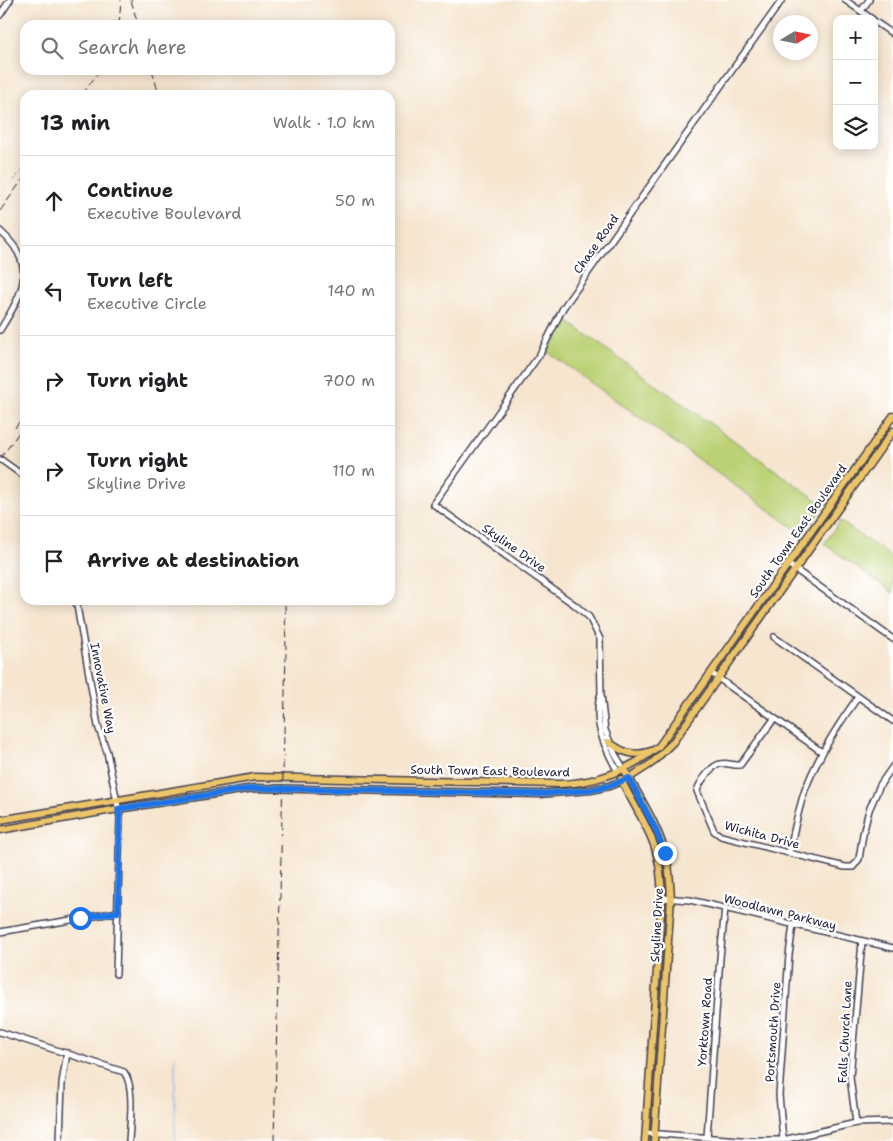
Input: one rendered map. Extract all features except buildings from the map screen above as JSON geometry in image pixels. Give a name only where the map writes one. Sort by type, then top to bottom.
[{"type":"main road","name":"South Town East Boulevard","points":[[0,820],[254,777],[579,784],[621,771],[647,756],[672,729],[893,416]]},
{"type":"main road","name":"South Town East Boulevard","points":[[0,830],[230,791],[271,788],[539,794],[591,790],[622,782],[652,763],[673,742],[893,431]]},
{"type":"main road","points":[[609,742],[624,752],[636,754],[654,750]]},
{"type":"main road","name":"Skyline Drive","points":[[621,771],[629,778],[661,840],[668,862],[671,898],[654,1141]]},
{"type":"main road","name":"Skyline Drive","points":[[621,771],[622,782],[653,843],[660,869],[662,898],[645,1141]]},
{"type":"main road","points":[[192,787],[194,798]]},
{"type":"street","points":[[0,15],[10,0]]},
{"type":"street","name":"Chase Road","points":[[433,504],[540,354],[563,308],[782,0]]},
{"type":"street","points":[[845,0],[866,15]]},
{"type":"street","points":[[861,11],[869,0]]},
{"type":"street","points":[[878,24],[893,34]]},
{"type":"street","points":[[0,231],[12,241],[20,256]]},
{"type":"street","points":[[0,330],[20,295]]},
{"type":"street","points":[[0,459],[20,473]]},
{"type":"street","name":"Skyline Drive","points":[[433,504],[575,605],[589,617],[600,639],[601,695],[605,730],[621,771]]},
{"type":"street","points":[[788,565],[893,639]]},
{"type":"street","name":"Innovative Way","points":[[77,605],[98,726],[107,752],[120,825],[116,974]]},
{"type":"street","points":[[774,637],[893,721]]},
{"type":"street","points":[[711,673],[822,752]]},
{"type":"street","name":"Skyline Drive","points":[[601,695],[598,705],[598,722],[601,738],[621,771]]},
{"type":"street","points":[[789,853],[805,791],[822,752],[858,697]]},
{"type":"street","name":"Wichita Drive","points":[[774,719],[740,765],[733,766],[722,763],[715,766],[698,784],[696,791],[714,832],[721,836],[845,867],[852,866],[859,860],[869,810],[880,785],[893,766]]},
{"type":"street","name":"Woodlawn Parkway","points":[[662,898],[680,898],[893,948]]},
{"type":"street","name":"Yorktown Road","points":[[707,1138],[725,908]]},
{"type":"street","points":[[0,932],[118,912]]},
{"type":"street","name":"Portsmouth Drive","points":[[783,1140],[778,1095],[793,925]]},
{"type":"street","name":"Falls Church Lane","points":[[856,1123],[850,1077],[862,942]]},
{"type":"street","points":[[0,1032],[124,1072],[128,1077],[130,1094],[129,1141]]},
{"type":"street","points":[[60,1141],[62,1083],[67,1053]]},
{"type":"street","points":[[646,1133],[707,1138],[783,1140],[856,1123],[893,1122]]},
{"type":"green space","points":[[563,318],[824,505],[804,535],[548,352]]},
{"type":"green space","points":[[840,521],[893,558],[893,593],[824,544]]},
{"type":"waterway","points":[[175,1057],[175,1141]]},
{"type":"railway","points":[[119,20],[121,0]]},
{"type":"railway","points":[[131,0],[137,20]]},
{"type":"railway","points":[[86,90],[96,75]]},
{"type":"railway","points":[[153,75],[158,90]]},
{"type":"railway","points":[[13,181],[20,172]]},
{"type":"railway","points":[[0,211],[20,183]]},
{"type":"railway","points":[[15,428],[20,421]]},
{"type":"railway","points":[[0,459],[20,431]]},
{"type":"railway","points":[[274,1141],[286,652],[285,605]]},
{"type":"route","points":[[80,918],[118,912],[120,817],[118,809],[254,788],[539,794],[591,790],[622,782],[629,778],[661,840],[665,853]]}]
